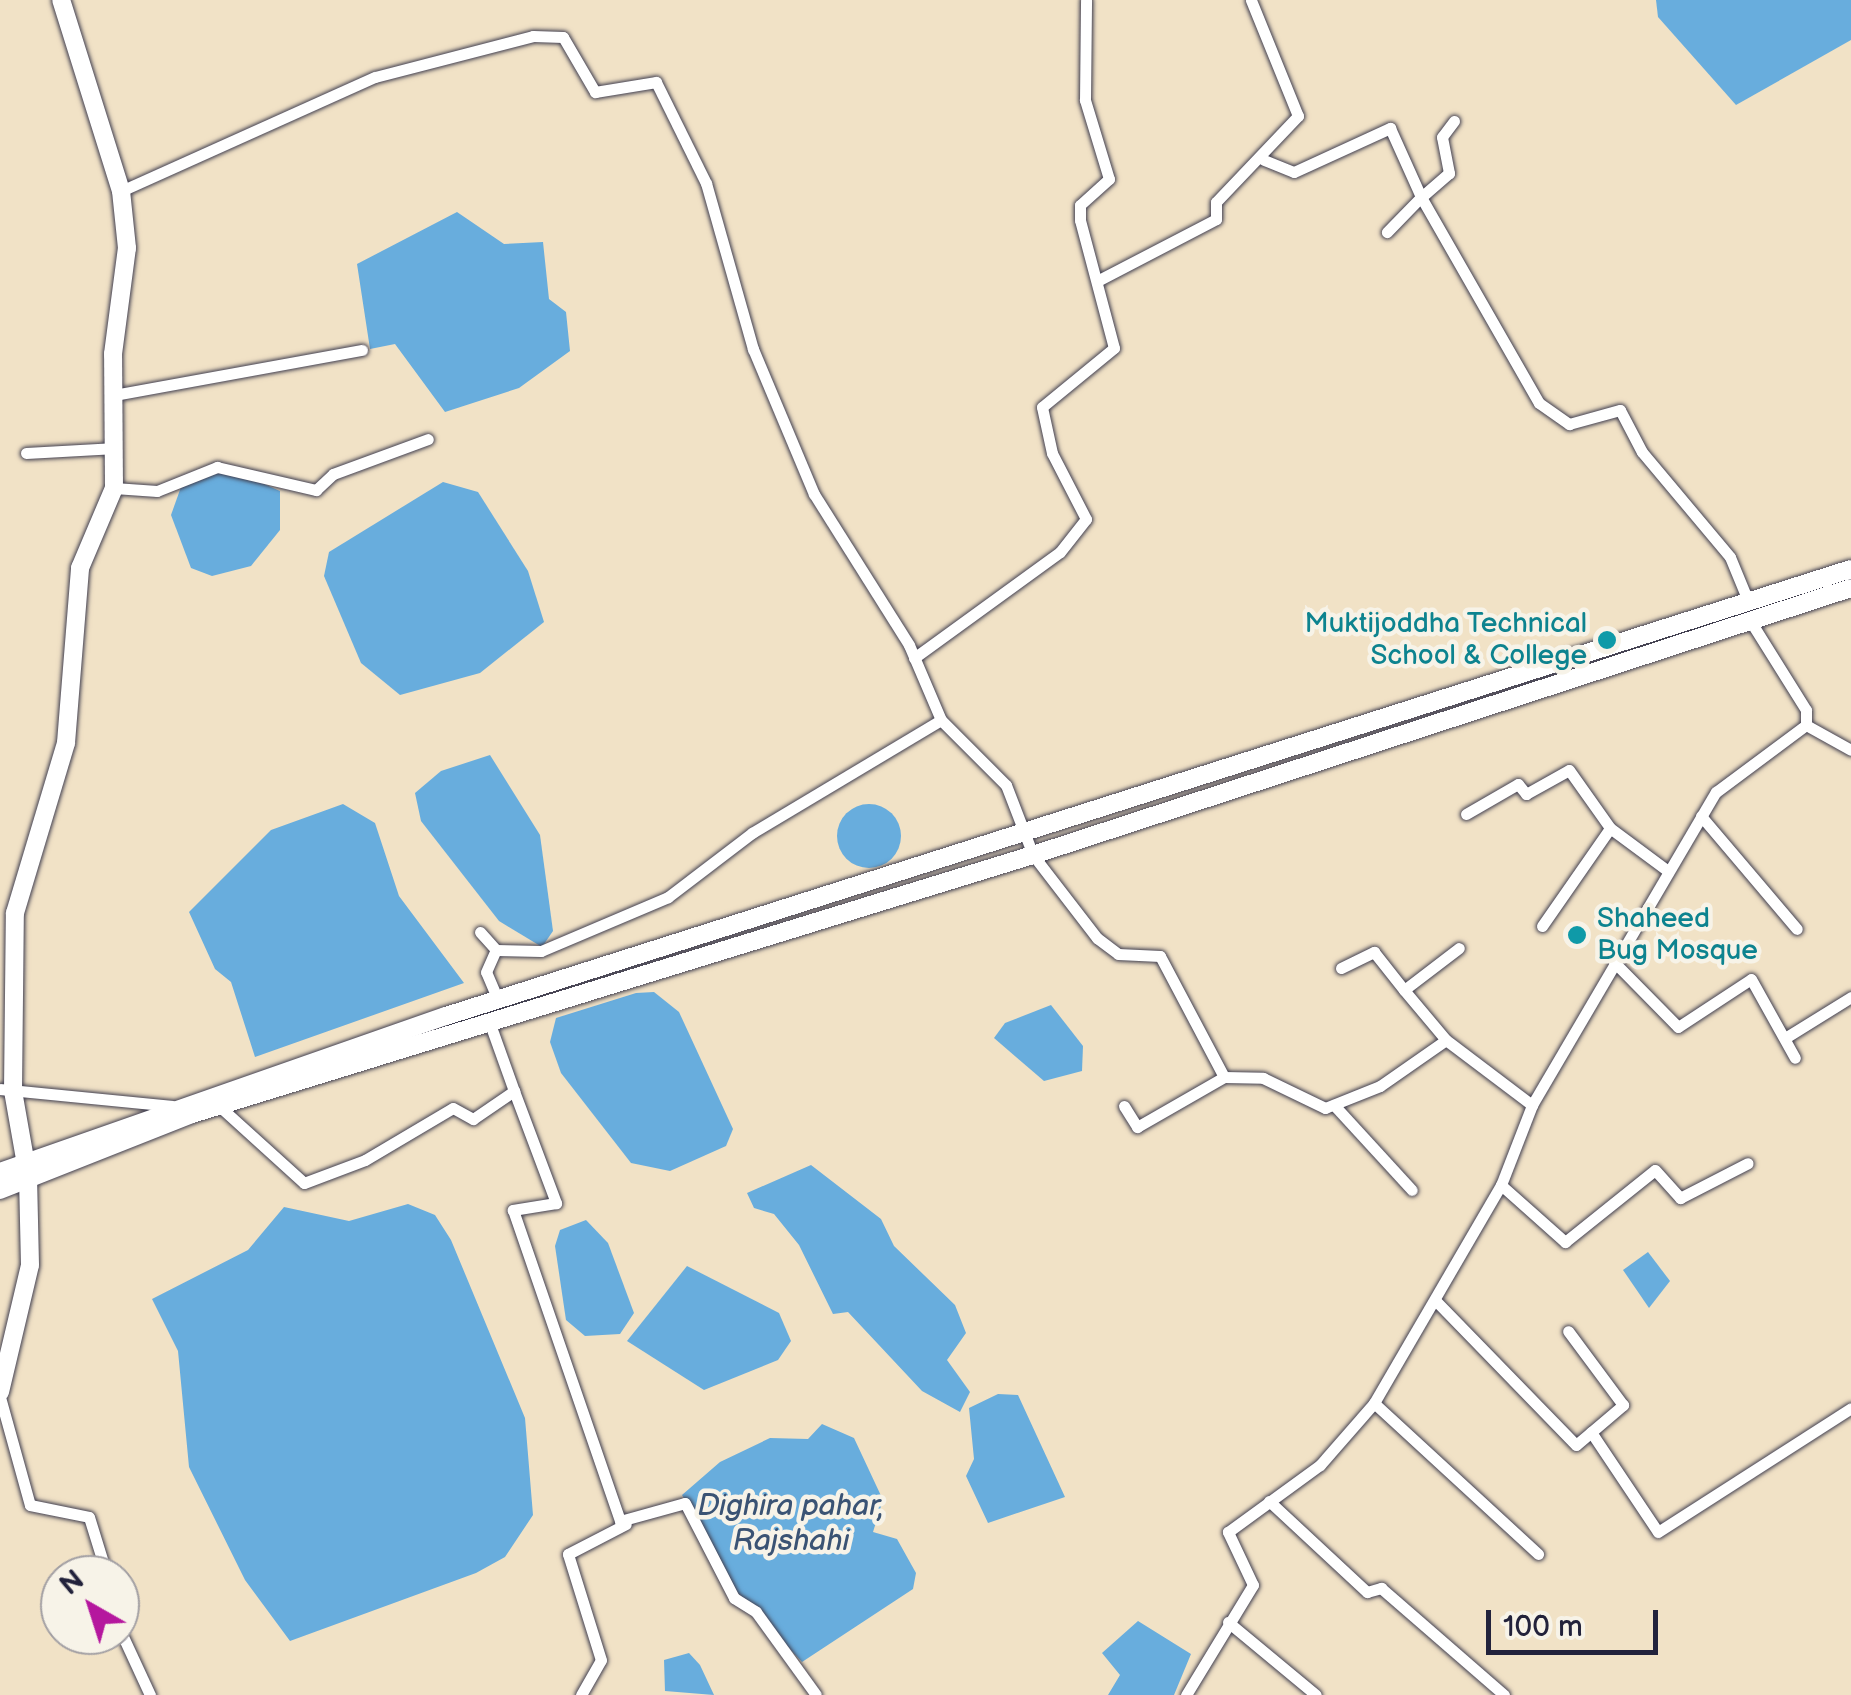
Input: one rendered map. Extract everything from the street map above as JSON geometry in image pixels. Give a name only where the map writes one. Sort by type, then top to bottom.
[{"type":"main road","points":[[0,1395],[30,1264],[27,1168],[6,1090],[14,914],[66,743],[80,568],[114,488],[114,395],[127,248],[121,191],[61,0]]},
{"type":"main road","points":[[0,1190],[27,1168],[172,1106],[214,1100],[489,1021],[1033,855],[1750,612],[1851,569]]},
{"type":"main road","points":[[0,1172],[27,1168],[498,1000],[1750,612],[1851,588]]},
{"type":"street","points":[[914,658],[1060,552],[1086,519],[1052,453],[1042,406],[1114,348],[1080,220],[1080,205],[1108,178],[1084,100],[1086,0]]},
{"type":"street","points":[[1099,280],[1204,230],[1216,220],[1216,202],[1264,160],[1298,116],[1297,97],[1251,0]]},
{"type":"street","points":[[121,191],[375,78],[533,36],[564,37],[595,92],[656,82],[706,183],[753,349],[797,457],[914,658],[941,720],[1006,785],[1033,855],[1097,938],[1118,954],[1160,956],[1224,1076]]},
{"type":"street","points":[[1388,232],[1449,172],[1442,137],[1454,120]]},
{"type":"street","points":[[1264,160],[1294,172],[1390,128],[1422,197],[1539,404],[1569,424],[1620,410],[1642,452],[1730,557],[1750,612],[1806,710],[1806,725]]},
{"type":"street","points":[[114,395],[362,350]]},
{"type":"street","points":[[114,488],[157,491],[218,466],[316,490],[333,474],[428,439]]},
{"type":"street","points":[[26,453],[116,448]]},
{"type":"street","points":[[480,932],[496,950],[542,951],[668,897],[782,814],[941,720]]},
{"type":"street","points":[[1806,725],[1851,750]]},
{"type":"street","points":[[1186,1695],[1254,1585],[1228,1532],[1320,1465],[1374,1403],[1501,1185],[1532,1105],[1701,816],[1736,772],[1806,725]]},
{"type":"street","points":[[1466,814],[1518,784],[1526,794],[1568,770],[1610,828],[1668,870]]},
{"type":"street","points":[[1701,816],[1798,930]]},
{"type":"street","points":[[1542,926],[1610,828]]},
{"type":"street","points":[[1404,990],[1459,948]]},
{"type":"street","points":[[496,950],[487,988],[498,1000]]},
{"type":"street","points":[[1341,968],[1374,952],[1446,1040],[1532,1105]]},
{"type":"street","points":[[1614,962],[1678,1027],[1750,979],[1796,1058]]},
{"type":"street","points":[[1785,1038],[1851,997]]},
{"type":"street","points":[[489,1021],[556,1203],[513,1210],[626,1524]]},
{"type":"street","points":[[1124,1106],[1137,1127],[1224,1076],[1262,1078],[1311,1108],[1334,1105],[1446,1040]]},
{"type":"street","points":[[6,1090],[172,1106]]},
{"type":"street","points":[[214,1100],[304,1182],[365,1160],[454,1108],[474,1120],[514,1091]]},
{"type":"street","points":[[1334,1105],[1412,1190]]},
{"type":"street","points":[[1501,1185],[1565,1242],[1654,1170],[1680,1198],[1748,1163]]},
{"type":"street","points":[[1435,1300],[1576,1445],[1623,1406],[1568,1331]]},
{"type":"street","points":[[0,1395],[30,1505],[89,1516],[100,1555]]},
{"type":"street","points":[[1374,1403],[1538,1554]]},
{"type":"street","points":[[1591,1432],[1658,1532],[1851,1408]]},
{"type":"street","points":[[1269,1501],[1367,1592],[1381,1588],[1504,1695]]},
{"type":"street","points":[[581,1695],[601,1660],[568,1554],[626,1524],[685,1503],[734,1598],[756,1612],[816,1695]]},
{"type":"street","points":[[1228,1622],[1316,1695]]},
{"type":"street","points":[[132,1655],[150,1695]]},
{"type":"water","points":[[1656,0],[1851,0],[1851,40],[1736,105],[1658,17]]},
{"type":"water","points":[[457,212],[504,244],[543,242],[549,299],[566,312],[570,351],[519,388],[445,412],[395,344],[370,349],[357,264]]},
{"type":"water","points":[[208,473],[239,473],[280,491],[280,530],[251,566],[212,576],[191,568],[171,515],[181,487]]},
{"type":"water","points":[[443,482],[478,492],[528,571],[544,622],[480,673],[400,695],[361,663],[324,576],[329,552]]},
{"type":"water","points":[[490,755],[540,835],[553,931],[542,947],[499,921],[421,821],[415,793],[441,771]]},
{"type":"water","points":[[343,804],[375,823],[399,896],[464,983],[255,1057],[231,982],[215,969],[189,912],[271,830]]},
{"type":"water","points":[[869,804],[891,814],[901,836],[891,858],[869,868],[847,858],[837,836],[847,814]]},
{"type":"water","points":[[654,992],[679,1012],[733,1129],[726,1146],[670,1171],[631,1163],[561,1073],[550,1042],[556,1018],[636,993]]},
{"type":"water","points":[[1051,1005],[1083,1046],[1082,1071],[1044,1081],[994,1038],[1005,1023]]},
{"type":"water","points":[[811,1165],[881,1219],[894,1246],[955,1305],[966,1333],[947,1360],[970,1392],[960,1412],[922,1391],[848,1312],[833,1314],[799,1245],[774,1214],[754,1208],[747,1193]]},
{"type":"water","points":[[408,1204],[435,1215],[451,1240],[525,1418],[533,1515],[505,1557],[476,1573],[290,1641],[245,1580],[189,1467],[178,1351],[152,1299],[248,1250],[284,1207],[349,1221]]},
{"type":"water","points":[[586,1220],[608,1243],[634,1313],[620,1334],[585,1336],[566,1320],[555,1246],[560,1230]]},
{"type":"water","points":[[1648,1252],[1670,1281],[1649,1308],[1623,1270]]},
{"type":"water","points":[[687,1266],[779,1313],[791,1341],[778,1360],[704,1390],[627,1341]]},
{"type":"water","points":[[998,1394],[1018,1395],[1065,1497],[988,1523],[966,1476],[974,1459],[969,1408]]},
{"type":"water","name":"Dighira pahar, Rajshahi","points":[[822,1424],[854,1438],[883,1500],[873,1532],[897,1539],[916,1573],[913,1589],[802,1662],[737,1592],[682,1495],[720,1462],[770,1438],[808,1439]]},
{"type":"water","points":[[1138,1621],[1191,1654],[1174,1695],[1108,1695],[1120,1675],[1102,1653]]},
{"type":"water","points":[[689,1653],[700,1665],[714,1695],[665,1691],[664,1660]]},
{"type":"place","name":"Muktijoddha Technical School & College","points":[[1607,640]]},
{"type":"place","name":"Shaheed Bug Mosque","points":[[1577,935]]}]
